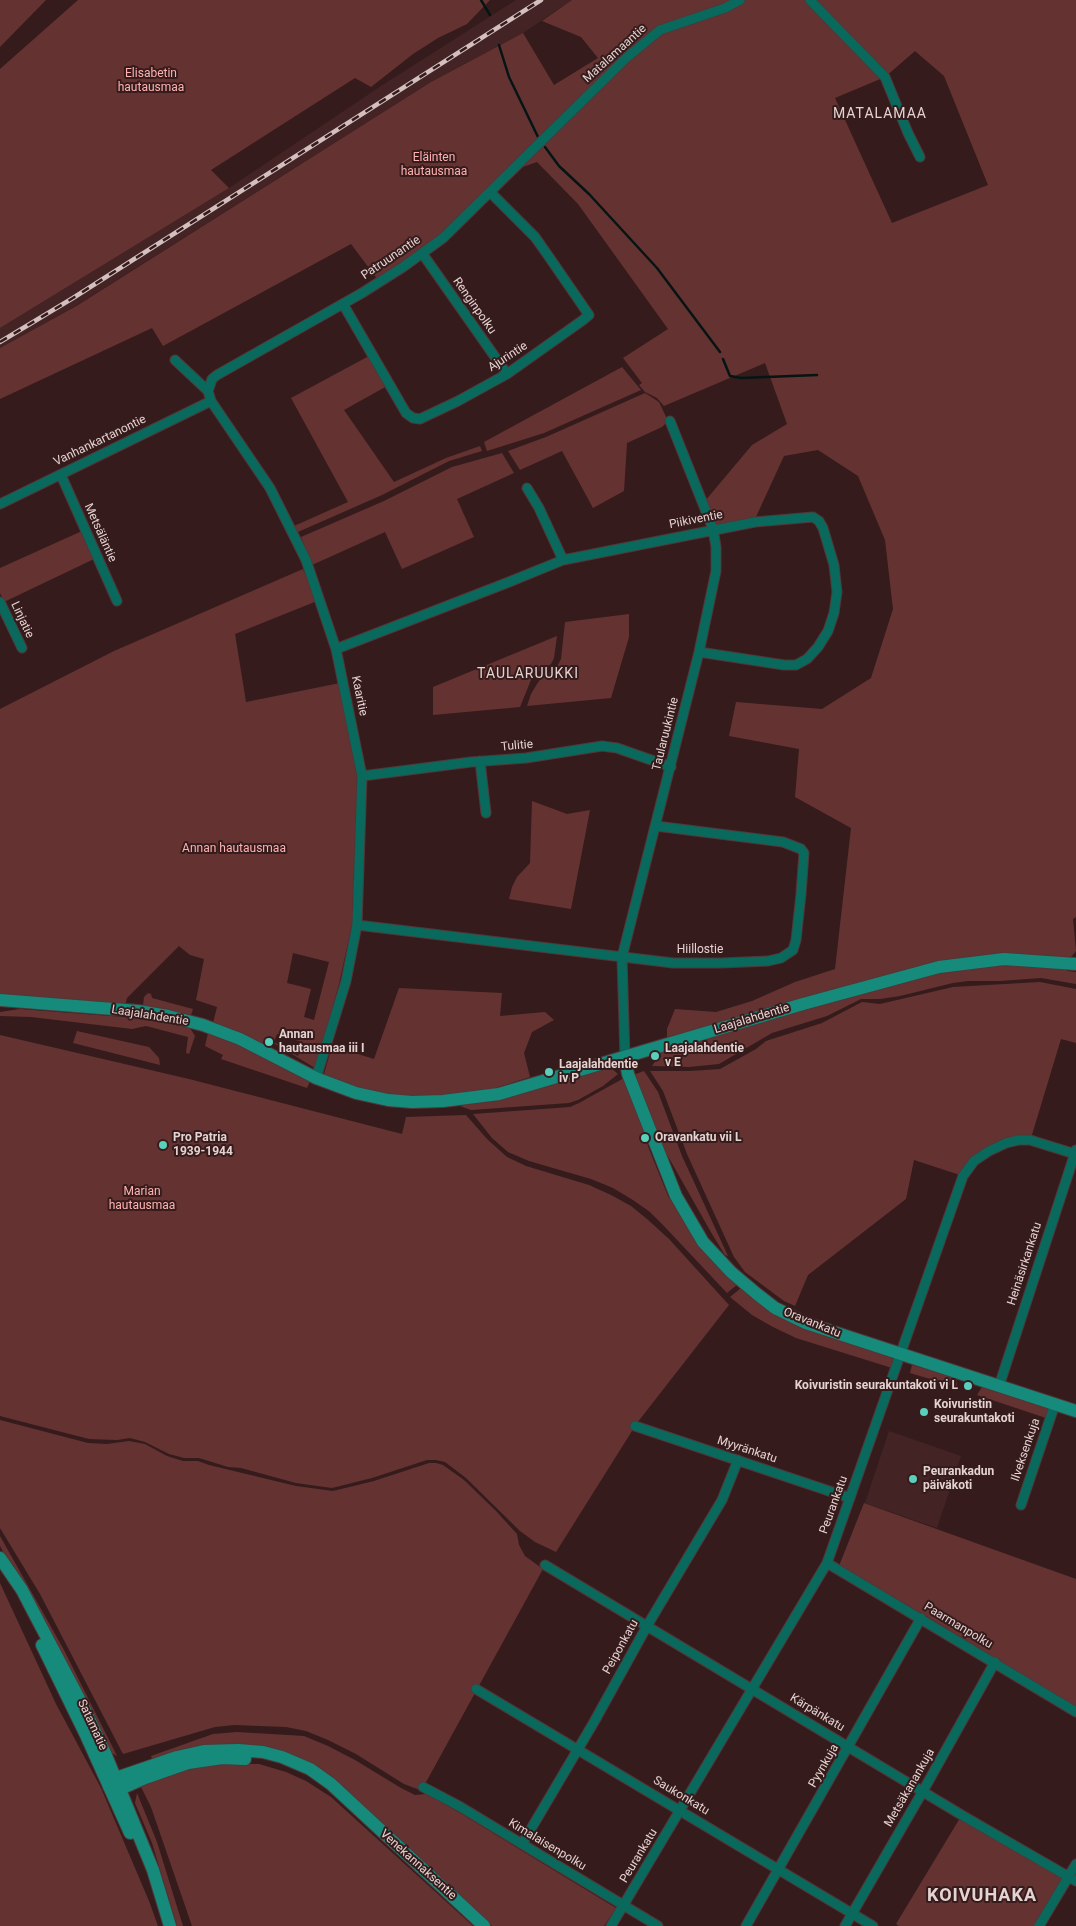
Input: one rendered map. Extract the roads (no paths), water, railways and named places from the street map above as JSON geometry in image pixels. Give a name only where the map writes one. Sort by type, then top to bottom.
[{"type":"street","name":"Matalamaantie","points":[[568,115],[626,58],[660,30],[725,8],[740,0]]},
{"type":"street","points":[[810,0],[885,77],[920,157]]},
{"type":"street","name":"Patruunantie","points":[[208,391],[212,379],[217,375],[343,304],[403,267],[443,238],[568,115]]},
{"type":"street","name":"Ajurintie","points":[[343,304],[406,413],[413,418],[420,419],[507,374],[565,334],[589,315],[535,237],[490,192]]},
{"type":"street","name":"Renginpolku","points":[[422,253],[507,374]]},
{"type":"street","name":"Kaaritie","points":[[175,360],[208,391],[212,401],[270,488],[290,524],[306,560],[336,649],[362,776],[357,925],[346,981],[316,1078]]},
{"type":"street","name":"Vanhankartanontie","points":[[0,504],[212,401]]},
{"type":"street","name":"Taularuukintie","points":[[625,1058],[622,957],[700,652],[716,572],[716,547],[713,529],[670,421]]},
{"type":"street","name":"Metsäläntie","points":[[61,475],[118,601]]},
{"type":"street","points":[[527,488],[539,508],[563,560]]},
{"type":"street","name":"Piikiventie","points":[[336,649],[563,560],[713,529],[755,522],[813,517],[823,528],[828,543],[834,565],[836,592],[834,613],[828,631],[818,646],[806,659],[796,664],[784,665],[700,652]]},
{"type":"street","name":"Linjatie","points":[[0,602],[22,648]]},
{"type":"street","name":"Tulitie","points":[[362,776],[480,761],[526,758],[602,746],[617,748],[671,767]]},
{"type":"street","points":[[480,761],[486,813]]},
{"type":"street","name":"Hiillostie","points":[[357,925],[673,963],[768,961],[788,954],[793,950],[796,940],[804,862],[804,854],[801,849],[783,842],[656,826]]},
{"type":"street","name":"Laajalahdentie","points":[[0,1000],[138,1011],[203,1024],[257,1047],[336,1087],[371,1098],[412,1102],[443,1101],[499,1094],[803,1004],[939,967],[1004,959],[1076,964]]},
{"type":"street","name":"Oravankatu","points":[[625,1058],[628,1074],[676,1196],[703,1242],[731,1272],[775,1308],[806,1323],[1076,1411]]},
{"type":"street","name":"Peurankatu","points":[[610,1926],[827,1563],[942,1238],[956,1192],[969,1166],[989,1151],[1006,1143],[1019,1140],[1030,1140],[1075,1152]]},
{"type":"street","name":"Heinäsirkankatu","points":[[999,1386],[1075,1152]]},
{"type":"street","name":"Ilveksenkuja","points":[[1021,1505],[1055,1404]]},
{"type":"street","name":"Myyränkatu","points":[[635,1426],[850,1498]]},
{"type":"street","name":"Peiponkatu","points":[[522,1844],[647,1626],[722,1500],[738,1460]]},
{"type":"street","name":"Satamatie","points":[[0,1559],[115,1785],[153,1870],[170,1926]]},
{"type":"street","name":"Paarmanpolku","points":[[827,1563],[1076,1712]]},
{"type":"street","name":"Kärpänkatu","points":[[545,1565],[1072,1879]]},
{"type":"street","name":"Pyynkuja","points":[[746,1926],[850,1747],[921,1618]]},
{"type":"street","name":"Metsäkanankuja","points":[[844,1926],[923,1791],[995,1662]]},
{"type":"street","name":"Saukonkatu","points":[[476,1689],[873,1926]]},
{"type":"street","name":"Venekannaksentie","points":[[115,1785],[177,1757],[204,1751],[223,1749],[262,1752],[287,1759],[310,1769],[331,1784],[351,1805],[484,1926]]},
{"type":"street","name":"Kimalaisenpolku","points":[[423,1787],[459,1806],[658,1926]]},
{"type":"street","points":[[1039,1926],[1072,1879],[1076,1864]]},
{"type":"waterway","points":[[481,0],[490,15]]},
{"type":"waterway","points":[[499,45],[509,77],[538,137]]},
{"type":"waterway","points":[[545,147],[559,166],[589,194],[657,268],[720,352]]},
{"type":"waterway","points":[[723,359],[730,376],[741,378],[817,375]]},
{"type":"railway","points":[[0,342],[73,298],[541,0]]},
{"type":"place","name":"Annan hautausmaa iii I","points":[[269,1042]]},
{"type":"place","name":"Laajalahdentie v E","points":[[655,1056]]},
{"type":"place","name":"Laajalahdentie iv P","points":[[549,1072]]},
{"type":"place","name":"Oravankatu vii L","points":[[645,1138]]},
{"type":"place","name":"Pro Patria 1939-1944","points":[[163,1145]]},
{"type":"place","name":"Koivuristin seurakuntakoti vi L","points":[[968,1386]]},
{"type":"place","name":"Koivuristin seurakuntakoti","points":[[924,1412]]},
{"type":"place","name":"Peurankadun päiväkoti","points":[[913,1479]]},
{"type":"district","name":"MATALAMAA","points":[[880,114]]},
{"type":"district","name":"TAULARUUKKI","points":[[528,674]]},
{"type":"district","name":"KOIVUHAKA","points":[[982,1896]]},
{"type":"park label","name":"Elisabetin hautausmaa","points":[[151,81]]},
{"type":"park label","name":"Eläinten hautausmaa","points":[[434,165]]},
{"type":"park label","name":"Annan hautausmaa","points":[[234,849]]},
{"type":"park label","name":"Marian hautausmaa","points":[[142,1199]]}]
